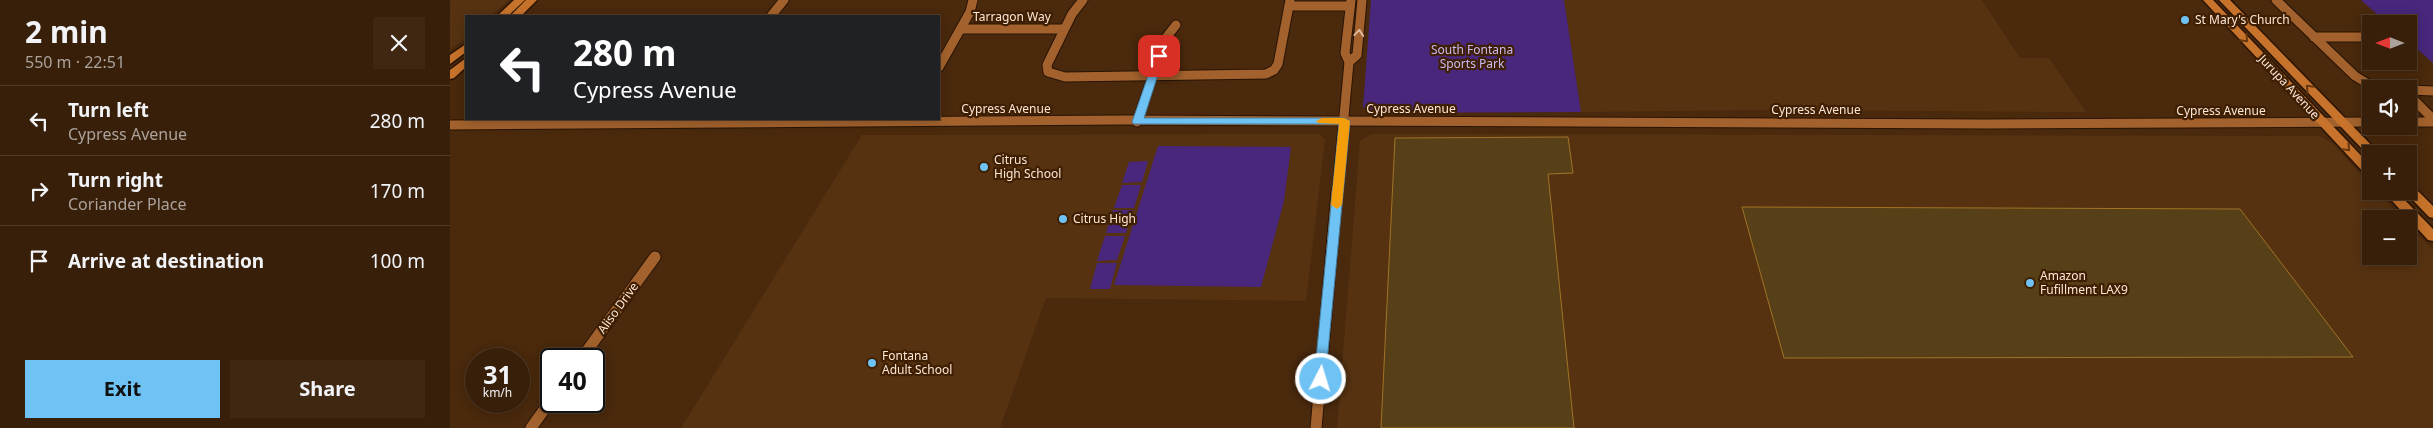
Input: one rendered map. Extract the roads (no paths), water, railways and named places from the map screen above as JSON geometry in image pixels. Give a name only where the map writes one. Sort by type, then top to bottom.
[{"type":"main road","points":[[503,15],[520,0]]},
{"type":"main road","points":[[516,15],[532,0]]},
{"type":"main road","name":"Jurupa Avenue","points":[[2208,0],[2362,163]]},
{"type":"main road","name":"Jurupa Avenue","points":[[2224,0],[2365,145]]},
{"type":"main road","points":[[450,61],[465,48]]},
{"type":"main road","points":[[450,76],[465,62]]},
{"type":"main road","points":[[2417,197],[2433,214]]},
{"type":"main road","points":[[2398,200],[2433,237]]},
{"type":"street","points":[[772,15],[784,0]]},
{"type":"street","points":[[940,65],[970,12],[973,0]]},
{"type":"street","points":[[1083,0],[1072,14],[1064,29],[1048,65],[1048,72],[1065,77],[1260,75],[1271,73],[1278,64],[1289,3],[1351,3],[1345,53],[1349,62],[1316,428]]},
{"type":"street","points":[[1349,62],[1357,55],[1362,0]]},
{"type":"street","points":[[2276,0],[2355,76],[2362,80]]},
{"type":"street","points":[[1138,122],[1168,33],[1176,25]]},
{"type":"street","name":"Tarragon Way","points":[[961,29],[1064,29]]},
{"type":"street","points":[[2314,37],[2362,37]]},
{"type":"street","points":[[2417,90],[2433,91]]},
{"type":"street","points":[[2417,104],[2433,121]]},
{"type":"street","name":"Cypress Avenue","points":[[450,125],[777,120],[1344,121],[1637,124],[2362,122]]},
{"type":"street","points":[[2417,122],[2433,121]]},
{"type":"street","name":"Aliso Drive","points":[[589,348],[655,257]]},
{"type":"street","points":[[531,428],[542,413]]},
{"type":"place","name":"St Mary's Church","points":[[2185,20]]},
{"type":"place","name":"Citrus High School","points":[[984,167]]},
{"type":"place","name":"Citrus High","points":[[1063,219]]},
{"type":"place","name":"Amazon Fufillment LAX9","points":[[2030,283]]},
{"type":"place","name":"Fontana Adult School","points":[[872,363]]},
{"type":"park label","name":"South Fontana Sports Park","points":[[1472,57]]}]
